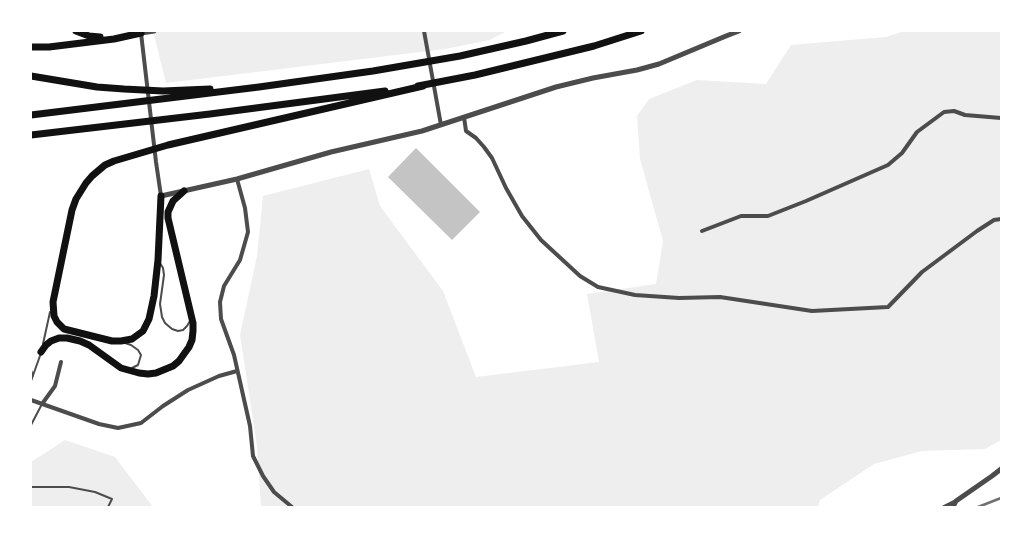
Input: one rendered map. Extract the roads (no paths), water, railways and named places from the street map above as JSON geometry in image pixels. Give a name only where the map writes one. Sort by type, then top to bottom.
[{"type":"highway","points":[[76,31],[97,37],[141,32]]},
{"type":"highway","points":[[31,115],[373,71],[460,56],[563,31]]},
{"type":"highway","points":[[161,196],[154,296],[152,309],[146,325],[138,335],[121,341],[112,341],[64,329],[54,316],[53,302],[69,226],[76,199],[86,183],[105,165],[168,145],[476,75],[594,46],[641,31]]},
{"type":"highway","points":[[31,47],[40,48],[114,39],[141,32]]},
{"type":"highway","points":[[31,76],[97,87],[163,91],[259,87]]},
{"type":"highway","points":[[31,135],[423,86]]},
{"type":"highway","points":[[41,352],[51,340],[67,338],[89,345],[122,368],[131,371],[148,374],[172,366],[179,361],[189,348],[193,331],[168,212],[173,201],[184,191]]},
{"type":"street","points":[[154,31],[141,32],[161,196],[237,179],[330,152],[422,131],[556,87],[659,64],[739,31]]},
{"type":"street","points":[[424,31],[441,125]]},
{"type":"street","points":[[702,231],[741,216],[768,216],[888,165],[902,153],[917,132],[944,112],[954,110],[965,114],[1001,118]]},
{"type":"street","points":[[464,117],[466,131],[476,138],[492,158],[522,216],[541,240],[580,276],[598,287],[636,295],[679,298],[720,297],[812,311],[888,307],[922,272],[977,231],[994,220],[1001,219]]},
{"type":"street","points":[[237,179],[245,208],[248,232],[240,260],[224,286],[220,302],[221,319],[234,355],[250,426],[253,456],[274,492],[292,507]]},
{"type":"street","points":[[42,404],[55,386],[61,362]]},
{"type":"street","points":[[31,400],[99,424],[118,428],[141,423],[188,390],[237,371]]},
{"type":"street","points":[[944,507],[954,504],[1001,469]]},
{"type":"lane","points":[[31,43],[40,48]]},
{"type":"lane","points":[[158,260],[163,268],[164,275],[160,304],[162,318],[172,329],[178,331],[188,326],[191,316]]},
{"type":"lane","points":[[31,381],[41,352],[53,302]]},
{"type":"lane","points":[[121,341],[132,345],[141,355],[138,365],[133,368],[122,368]]},
{"type":"lane","points":[[31,370],[33,376],[31,381]]},
{"type":"lane","points":[[31,425],[42,404]]},
{"type":"lane","points":[[31,487],[69,487],[95,492],[112,500],[108,507]]},
{"type":"railway","points":[[978,507],[1001,498]]}]
